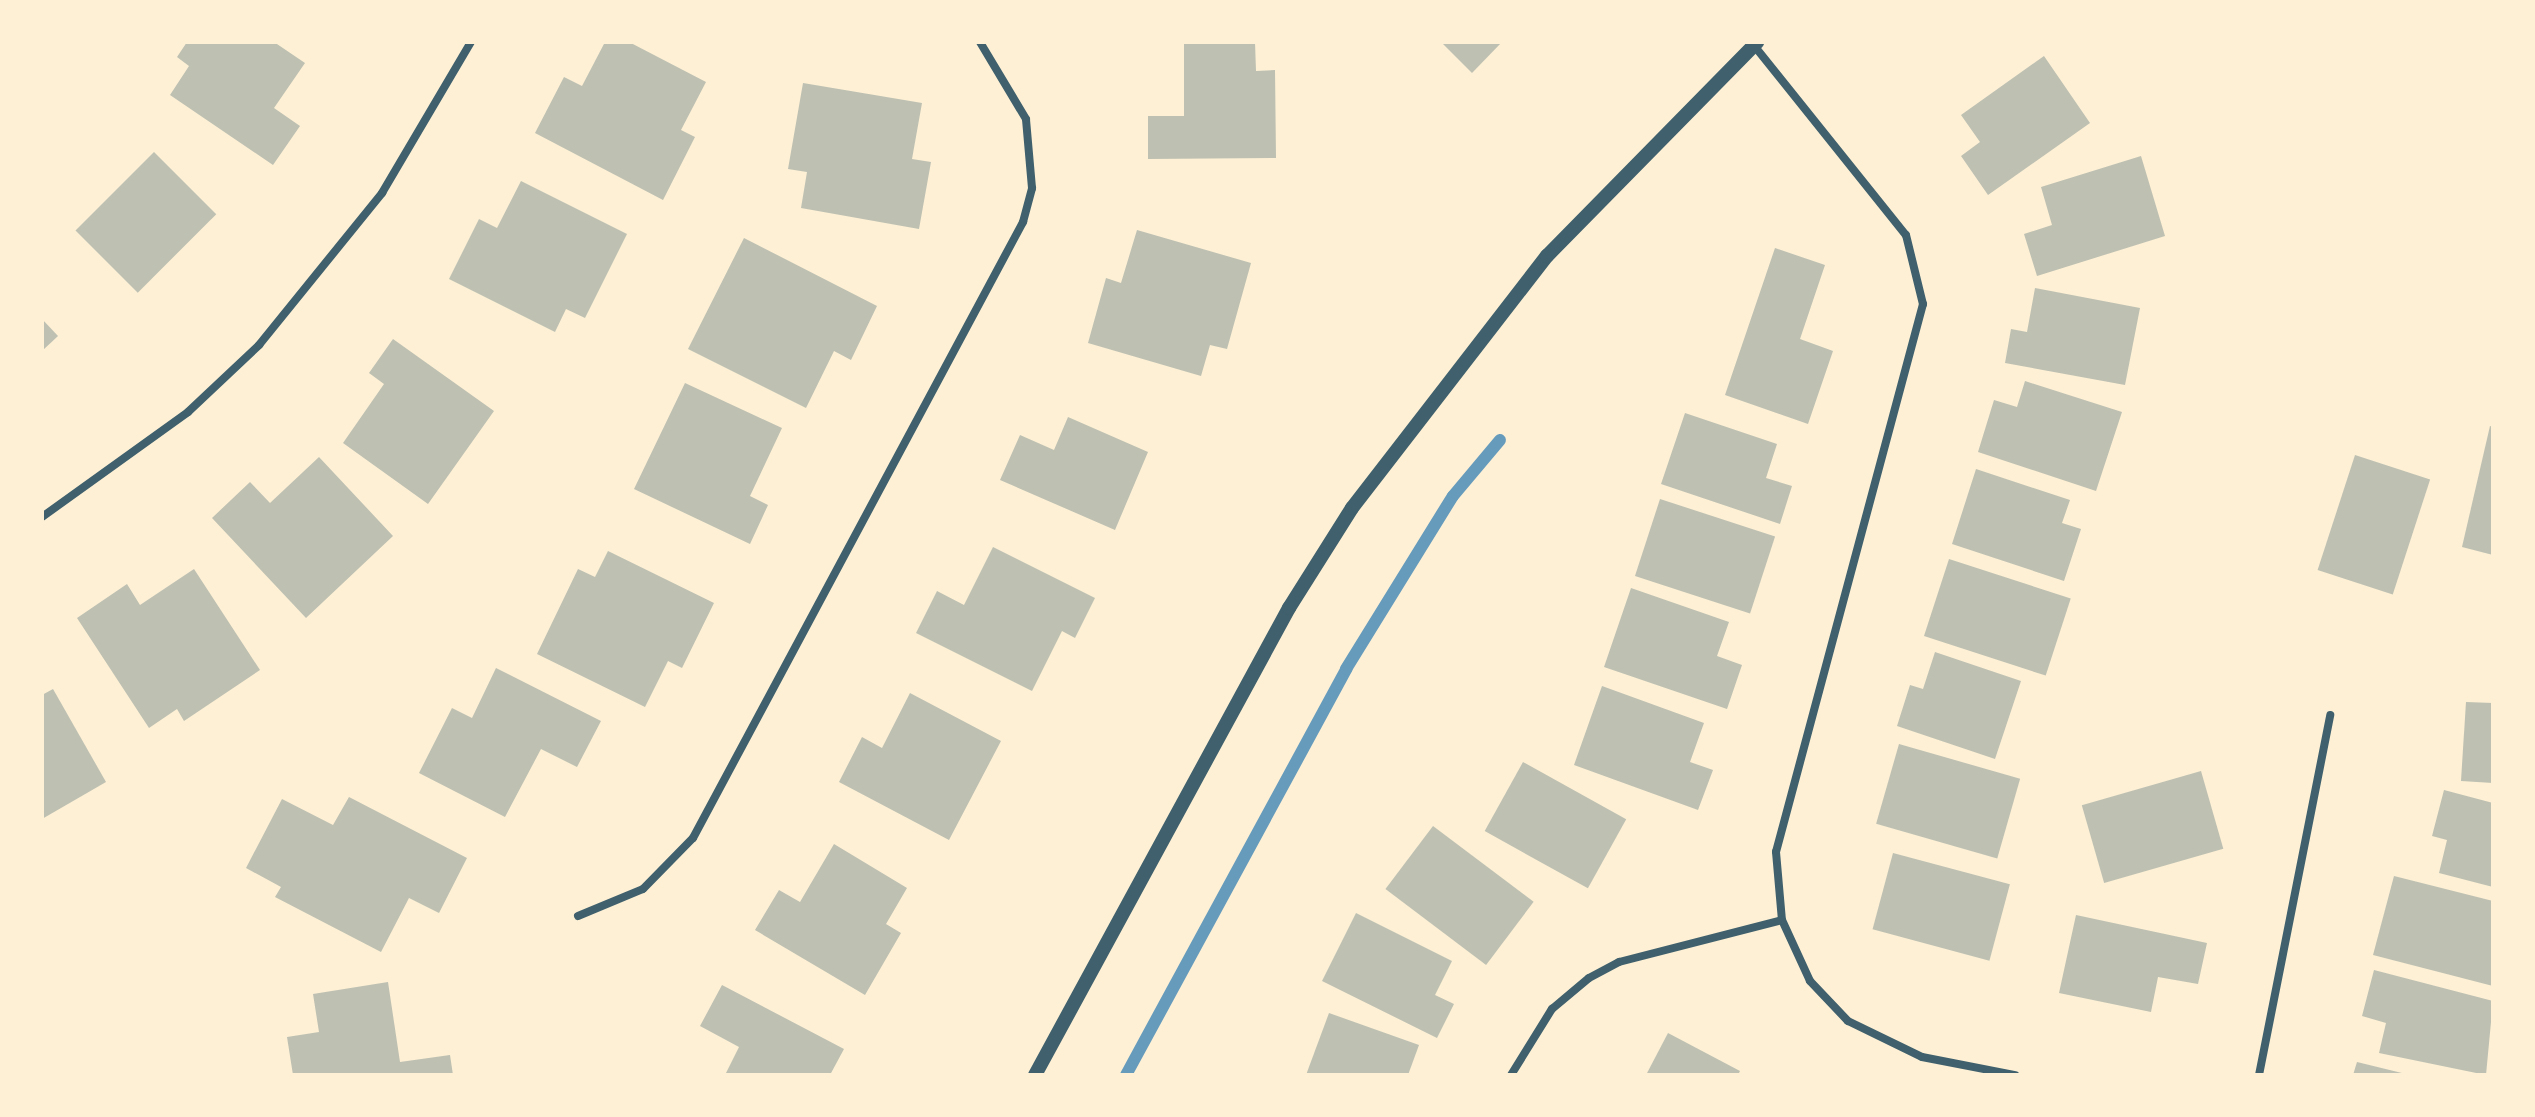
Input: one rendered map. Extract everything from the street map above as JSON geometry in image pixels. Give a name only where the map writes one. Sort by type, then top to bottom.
[{"type":"street","points":[[42,517],[188,412],[259,345],[382,193],[471,42]]},
{"type":"street","points":[[578,916],[643,889],[693,838],[1023,222],[1032,188],[1026,119],[980,42]]},
{"type":"street","points":[[1035,1075],[1289,608],[1352,508],[1547,256],[1754,43],[1906,235],[1923,304],[1786,807],[1776,852],[1782,920],[1810,981],[1871,1036],[1922,1057],[2015,1075]]},
{"type":"street","points":[[2259,1075],[2330,715]]},
{"type":"street","points":[[1511,1075],[1552,1009],[1589,978],[1619,962],[1782,920]]},
{"type":"building","points":[[187,42],[274,42],[305,63],[274,108],[300,126],[273,165],[170,95],[189,66],[177,57]]},
{"type":"building","points":[[605,42],[629,42],[706,82],[681,130],[695,137],[663,200],[535,133],[564,77],[582,86]]},
{"type":"building","points":[[1184,42],[1255,42],[1256,71],[1275,70],[1276,158],[1148,159],[1148,116],[1184,116]]},
{"type":"building","points":[[1441,42],[1502,42],[1472,73]]},
{"type":"building","points":[[2044,56],[2090,123],[1988,195],[1961,156],[1980,142],[1961,115]]},
{"type":"building","points":[[803,83],[922,103],[912,159],[931,162],[919,229],[801,208],[807,172],[788,169]]},
{"type":"building","points":[[154,152],[216,214],[138,293],[76,230]]},
{"type":"building","points":[[2141,156],[2165,236],[2037,276],[2024,234],[2052,225],[2041,187]]},
{"type":"building","points":[[521,181],[627,234],[585,318],[566,309],[555,332],[449,279],[479,219],[497,228]]},
{"type":"building","points":[[1137,230],[1251,263],[1227,349],[1210,345],[1201,376],[1088,343],[1106,278],[1121,283]]},
{"type":"building","points":[[744,238],[877,306],[851,360],[834,351],[806,408],[688,349]]},
{"type":"building","points":[[1775,248],[1825,265],[1800,339],[1833,351],[1808,424],[1725,395]]},
{"type":"building","points":[[2035,288],[2140,308],[2125,385],[2005,363],[2011,329],[2027,332]]},
{"type":"building","points":[[42,319],[58,336],[42,351]]},
{"type":"building","points":[[393,339],[494,411],[428,504],[343,443],[384,384],[369,373]]},
{"type":"building","points":[[2025,381],[2122,412],[2096,491],[1978,452],[1994,400],[2017,407]]},
{"type":"building","points":[[685,383],[782,428],[750,496],[768,505],[750,544],[634,489]]},
{"type":"building","points":[[1685,413],[1777,444],[1766,478],[1792,486],[1780,524],[1661,484]]},
{"type":"building","points":[[1068,417],[1148,452],[1115,530],[1000,480],[1020,435],[1054,450]]},
{"type":"building","points":[[2490,426],[2493,427],[2493,555],[2462,547]]},
{"type":"building","points":[[2355,455],[2430,479],[2393,594],[2318,570]]},
{"type":"building","points":[[319,457],[393,536],[306,618],[212,518],[250,482],[270,503]]},
{"type":"building","points":[[1976,469],[2070,500],[2062,523],[2081,529],[2064,581],[1952,544]]},
{"type":"building","points":[[1660,499],[1775,536],[1750,613],[1635,576]]},
{"type":"building","points":[[993,547],[1095,598],[1075,638],[1062,631],[1032,691],[916,633],[937,591],[964,605]]},
{"type":"building","points":[[608,551],[714,603],[682,668],[668,661],[645,707],[537,654],[578,569],[595,577]]},
{"type":"building","points":[[1949,559],[2071,599],[2046,676],[1924,636]]},
{"type":"building","points":[[194,569],[260,670],[184,721],[177,709],[149,728],[77,618],[127,584],[140,605]]},
{"type":"building","points":[[1631,588],[1729,622],[1717,656],[1742,665],[1727,709],[1604,667]]},
{"type":"building","points":[[1935,652],[2021,681],[1995,759],[1897,726],[1910,685],[1923,689]]},
{"type":"building","points":[[496,668],[601,721],[577,767],[541,749],[505,817],[419,773],[452,708],[472,718]]},
{"type":"building","points":[[1602,686],[1704,723],[1690,762],[1713,770],[1698,810],[1574,765]]},
{"type":"building","points":[[53,689],[106,782],[42,819],[42,695]]},
{"type":"building","points":[[910,693],[1001,741],[949,840],[839,782],[862,737],[882,748]]},
{"type":"building","points":[[2466,702],[2493,703],[2493,783],[2461,781]]},
{"type":"building","points":[[1899,744],[2020,779],[1997,859],[1876,824]]},
{"type":"building","points":[[1523,762],[1626,819],[1588,888],[1485,831]]},
{"type":"building","points":[[2201,771],[2223,849],[2104,883],[2082,805]]},
{"type":"building","points":[[2444,790],[2493,803],[2493,887],[2439,873],[2447,840],[2432,836]]},
{"type":"building","points":[[349,797],[467,858],[439,913],[409,898],[381,952],[275,897],[281,887],[246,868],[282,799],[333,825]]},
{"type":"building","points":[[1433,826],[1534,902],[1486,965],[1385,889]]},
{"type":"building","points":[[834,844],[907,888],[886,924],[901,933],[865,995],[755,930],[779,890],[800,902]]},
{"type":"building","points":[[1893,853],[2010,884],[1989,961],[1873,929]]},
{"type":"building","points":[[2394,876],[2493,901],[2493,986],[2373,955]]},
{"type":"building","points":[[1356,913],[1452,961],[1435,995],[1454,1004],[1437,1038],[1322,981]]},
{"type":"building","points":[[2076,915],[2207,943],[2198,984],[2158,977],[2151,1012],[2059,993]]},
{"type":"building","points":[[2374,970],[2493,1001],[2486,1075],[2379,1053],[2386,1023],[2362,1016]]},
{"type":"building","points":[[388,982],[400,1062],[450,1055],[453,1075],[293,1075],[287,1037],[319,1032],[313,994]]},
{"type":"building","points":[[722,985],[844,1049],[830,1075],[725,1075],[739,1047],[700,1026]]},
{"type":"building","points":[[1329,1013],[1419,1045],[1408,1075],[1306,1075]]},
{"type":"building","points":[[1668,1033],[1740,1071],[1738,1075],[1646,1075]]},
{"type":"building","points":[[2357,1062],[2406,1074],[2406,1075],[2353,1075]]},
{"type":"waterway","points":[[1126,1075],[1346,669],[1453,496],[1500,440]]}]
